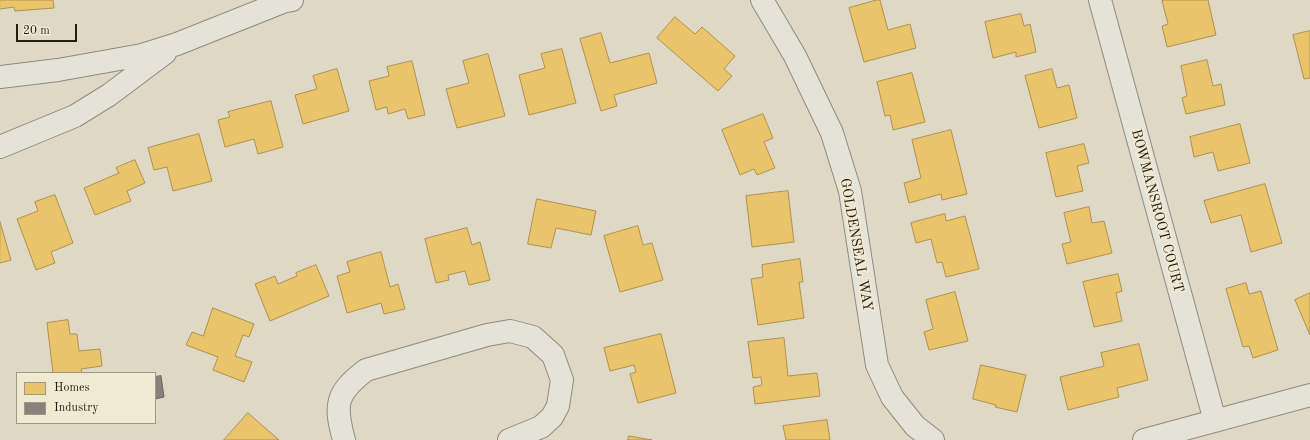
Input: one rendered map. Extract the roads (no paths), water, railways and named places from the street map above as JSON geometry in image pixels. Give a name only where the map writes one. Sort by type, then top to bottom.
[{"type":"street","points":[[0,77],[58,70],[142,55],[177,44],[292,0]]},
{"type":"street","name":"GOLDENSEAL WAY","points":[[762,0],[795,56],[832,133],[850,191],[877,365],[892,398],[915,426],[933,440]]},
{"type":"street","name":"BOWMANSROOT COURT","points":[[1100,0],[1215,421]]},
{"type":"street","points":[[0,147],[74,116],[109,95],[177,44]]},
{"type":"street","points":[[344,440],[339,420],[343,390],[350,382],[366,370],[486,335],[510,331],[533,337],[553,355],[562,380],[558,406],[552,417],[541,427],[509,440]]},
{"type":"street","points":[[1144,440],[1310,395]]}]
